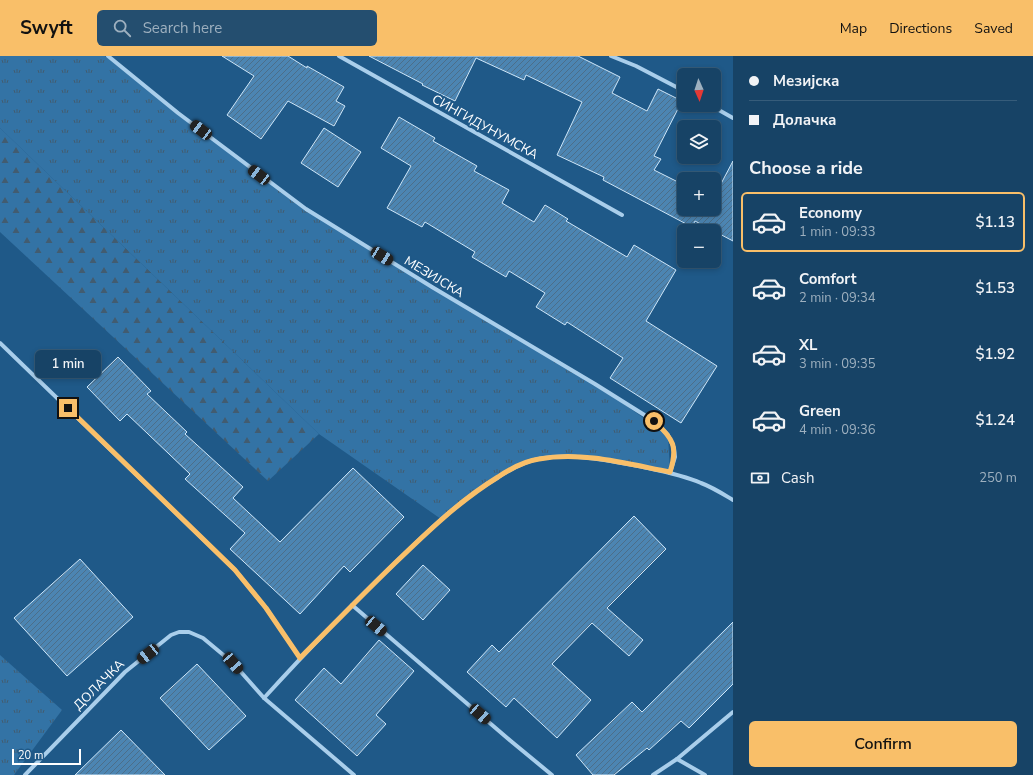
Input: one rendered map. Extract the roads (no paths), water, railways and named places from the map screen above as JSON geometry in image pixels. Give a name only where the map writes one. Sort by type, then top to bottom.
[{"type":"street","name":"МЕЗИЈСКА","points":[[108,56],[178,113],[306,209],[654,421],[668,435],[674,448],[674,456],[670,472]]},
{"type":"street","name":"СИНГИДУНУМСКА","points":[[339,56],[622,215]]},
{"type":"street","points":[[611,56],[636,66],[677,88]]},
{"type":"street","points":[[721,111],[733,118]]},
{"type":"street","points":[[0,343],[235,570],[266,608],[300,658]]},
{"type":"street","points":[[264,698],[300,658],[352,605],[441,519],[472,494],[519,465],[549,457],[584,457],[614,461],[670,472],[702,483],[733,500]]},
{"type":"street","points":[[352,605],[552,775]]},
{"type":"street","name":"ДОЛАЧКА","points":[[25,775],[124,672],[171,635],[179,632],[189,632],[204,638],[233,663],[264,698],[354,775]]},
{"type":"street","points":[[653,775],[677,759],[733,712]]},
{"type":"street","points":[[677,759],[705,775]]}]
